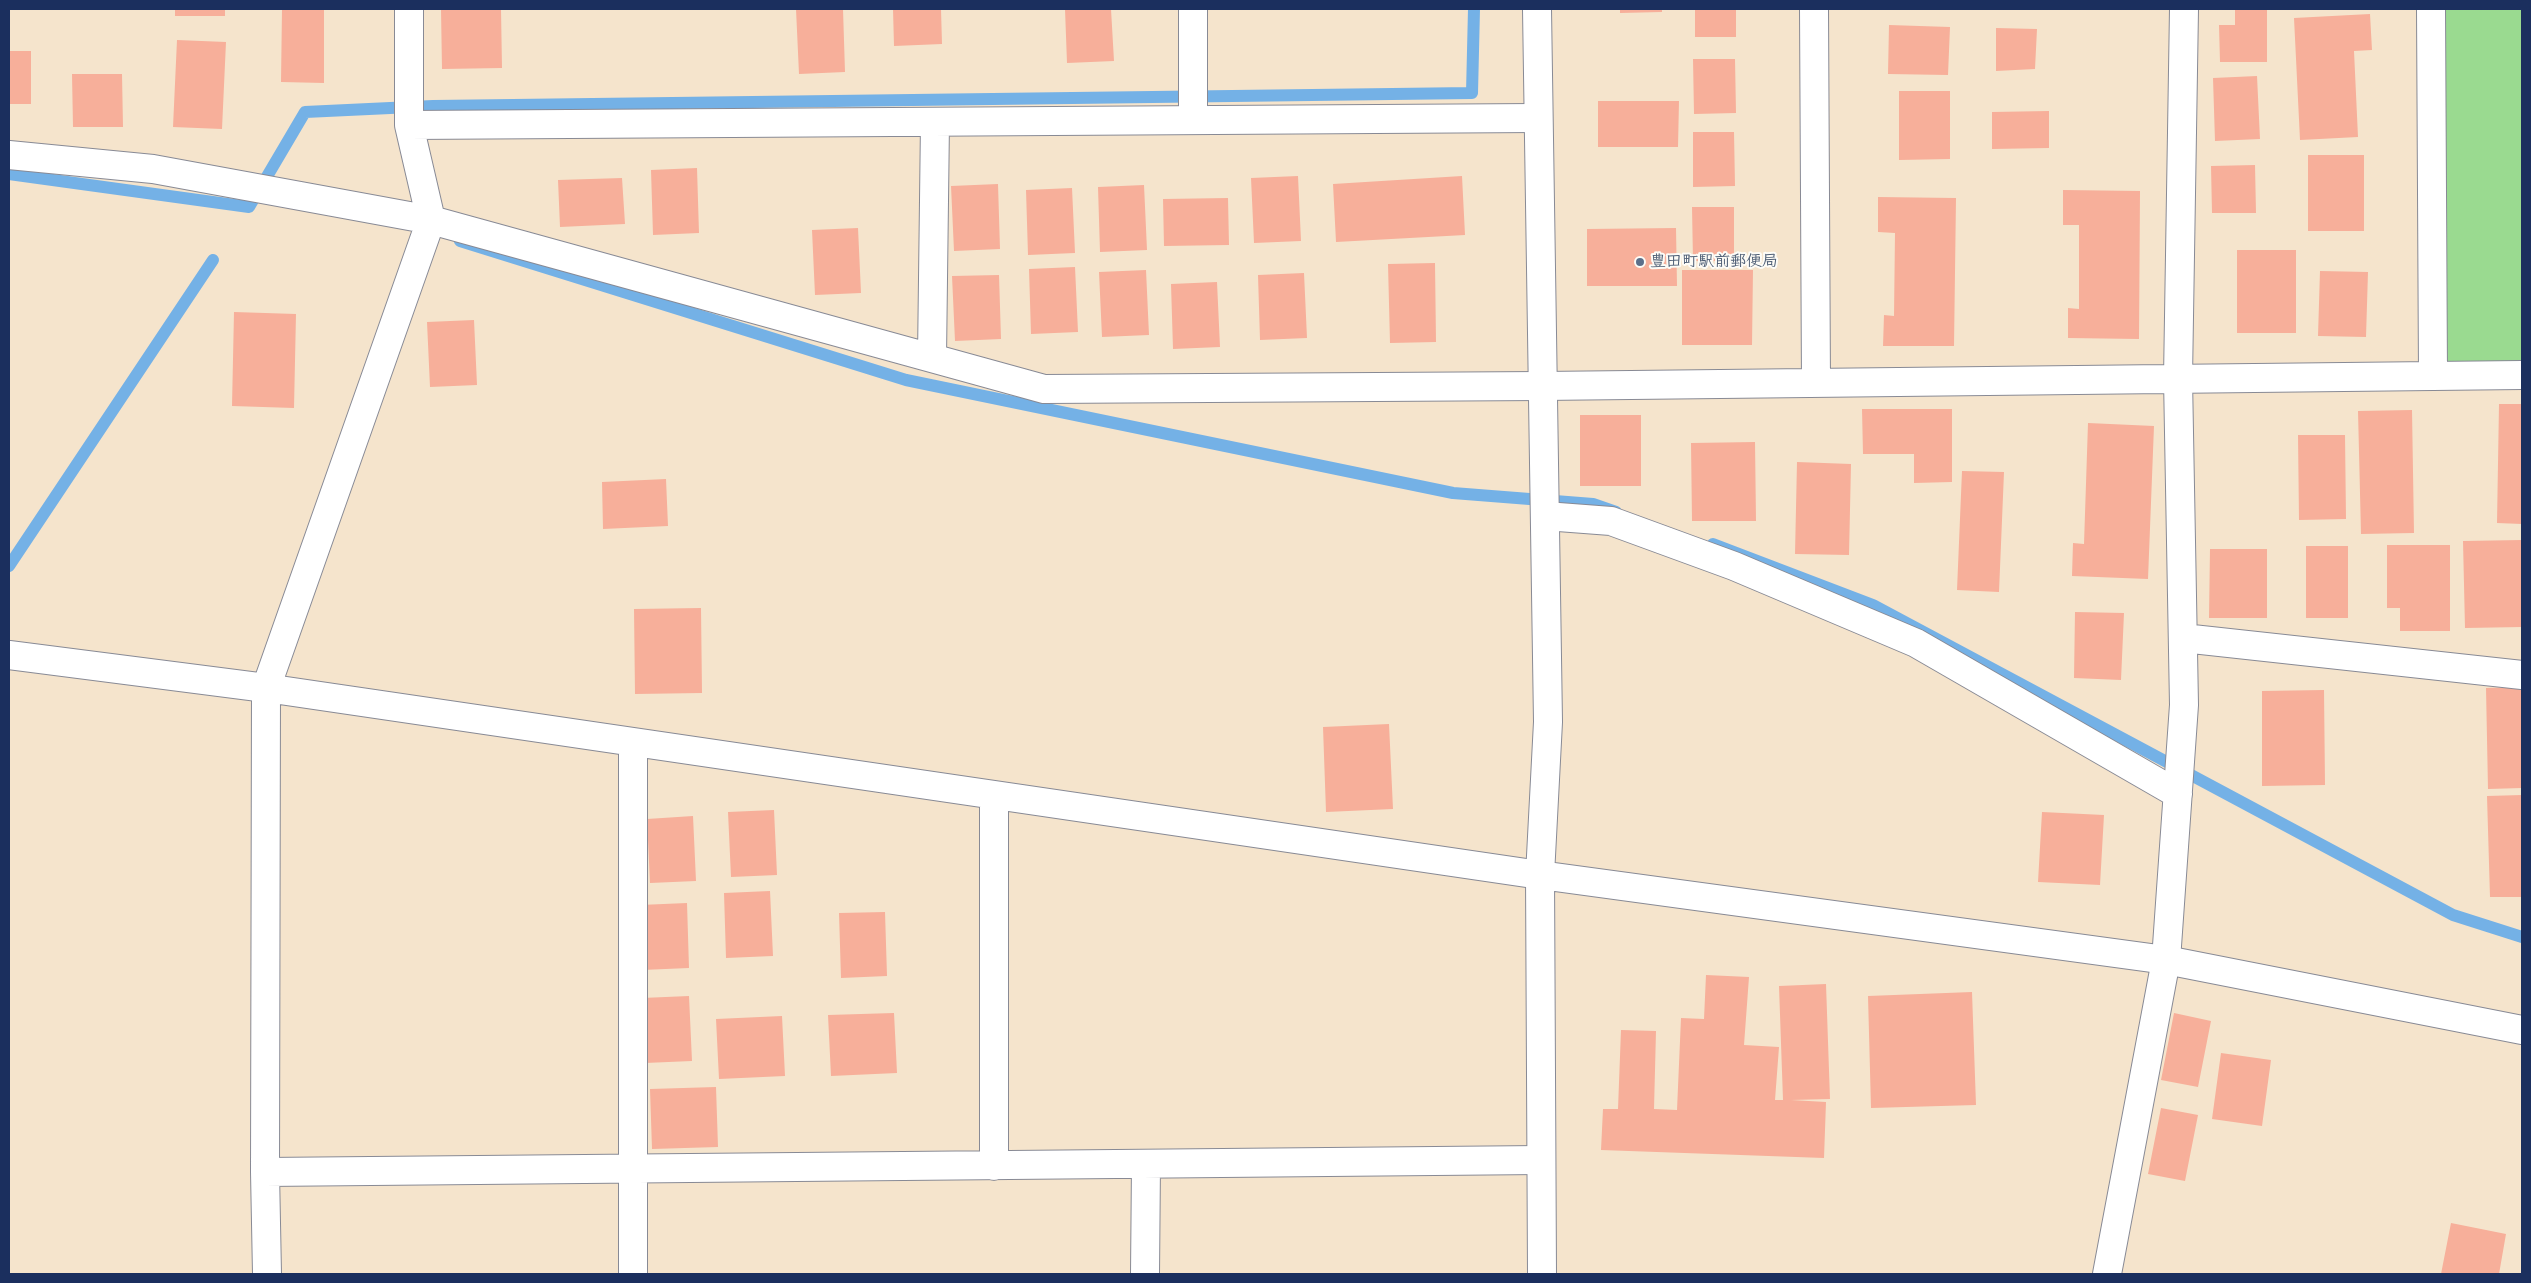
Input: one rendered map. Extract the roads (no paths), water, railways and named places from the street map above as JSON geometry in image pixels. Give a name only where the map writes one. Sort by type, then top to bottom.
[{"type":"street","points":[[267,1274],[265,1172],[266,688],[431,220],[409,124],[409,9]]},
{"type":"street","points":[[1193,9],[1193,120]]},
{"type":"street","points":[[1537,9],[1537,118],[1548,722],[1540,875],[1542,1274]]},
{"type":"street","points":[[1814,9],[1816,383]]},
{"type":"street","points":[[2107,1274],[2166,960],[2184,706],[2178,378],[2184,9]]},
{"type":"street","points":[[2431,9],[2433,376]]},
{"type":"street","points":[[409,124],[1537,118]]},
{"type":"street","points":[[932,357],[935,122]]},
{"type":"street","points":[[9,155],[153,169],[431,220],[1044,389],[1542,386],[2522,375]]},
{"type":"street","points":[[1544,516],[1611,521],[1734,566],[1916,643],[2178,794]]},
{"type":"street","points":[[2183,638],[2522,675]]},
{"type":"street","points":[[9,655],[266,688],[1540,875],[2166,960],[2522,1030]]},
{"type":"street","points":[[633,742],[633,1274]]},
{"type":"street","points":[[994,795],[994,1166]]},
{"type":"street","points":[[265,1172],[1541,1160]]},
{"type":"street","points":[[1145,1274],[1146,1164]]},
{"type":"waterway","points":[[9,174],[249,207],[305,112],[433,106],[1472,93],[1474,9]]},
{"type":"waterway","points":[[460,241],[906,380],[1453,493],[1593,504],[1616,512]]},
{"type":"waterway","points":[[9,566],[213,260]]},
{"type":"waterway","points":[[1713,544],[1873,605],[2453,915],[2522,937]]},
{"type":"place","name":"豊田町駅前郵便局","points":[[1640,262]]}]
